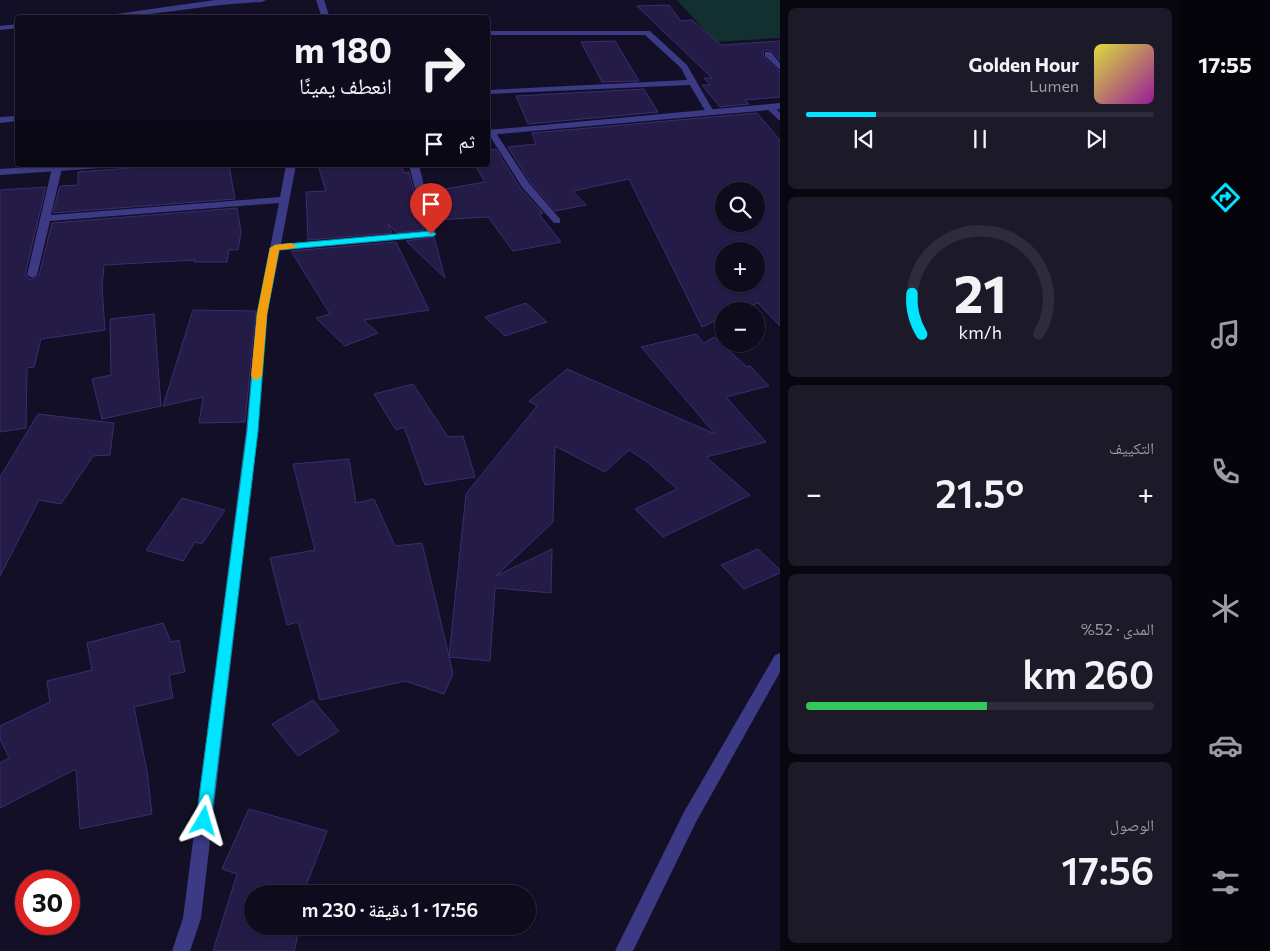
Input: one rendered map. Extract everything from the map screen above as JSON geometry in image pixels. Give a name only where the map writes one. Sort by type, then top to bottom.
[{"type":"street","points":[[116,15],[224,2],[262,0]]},
{"type":"street","points":[[320,0],[325,15]]},
{"type":"street","points":[[0,28],[15,26]]},
{"type":"street","points":[[490,33],[647,33],[684,67],[710,112]]},
{"type":"street","points":[[768,54],[780,68]]},
{"type":"street","points":[[490,92],[693,82]]},
{"type":"street","points":[[770,106],[780,118]]},
{"type":"street","points":[[490,133],[780,106]]},
{"type":"street","points":[[0,120],[15,118]]},
{"type":"street","points":[[490,134],[525,185],[557,221]]},
{"type":"street","points":[[0,172],[72,167]]},
{"type":"street","points":[[181,951],[192,918],[252,431],[262,314],[291,167]]},
{"type":"street","points":[[275,248],[431,234],[414,167]]},
{"type":"street","points":[[32,275],[57,168]]},
{"type":"street","points":[[45,218],[284,200]]},
{"type":"street","points":[[624,951],[690,817],[780,659]]},
{"type":"green space","points":[[677,0],[780,0],[780,38],[715,42]]},
{"type":"building","points":[[669,5],[681,21],[692,20],[721,45],[780,41],[780,60],[772,51],[765,50],[763,52],[764,57],[780,72],[780,97],[745,100],[749,104],[720,107],[702,85],[710,85],[704,78],[712,78],[637,6]]},
{"type":"building","points":[[615,41],[639,81],[602,82],[581,42]]},
{"type":"building","points":[[644,89],[658,112],[528,124],[516,96]]},
{"type":"building","points":[[757,113],[780,140],[780,326],[765,310],[765,302],[715,302],[715,321],[702,327],[629,179],[573,191],[586,205],[555,211],[530,182],[508,147],[536,144],[532,133]]},
{"type":"building","points":[[496,149],[520,188],[543,213],[539,214],[561,242],[513,251],[488,217],[435,220],[428,192],[485,182],[476,167],[490,167],[490,150]]},
{"type":"building","points":[[142,167],[229,167],[235,199],[53,213],[60,186],[78,185],[78,172]]},
{"type":"building","points":[[319,167],[402,167],[404,173],[409,172],[424,230],[397,233],[388,224],[392,233],[308,240],[306,192],[326,191]]},
{"type":"building","points":[[46,187],[25,275],[31,280],[39,275],[52,223],[237,208],[241,232],[238,250],[229,250],[227,262],[194,262],[195,260],[104,265],[102,287],[105,330],[41,339],[34,367],[27,368],[26,428],[0,432],[0,190]]},
{"type":"building","points":[[434,237],[445,278],[406,241]]},
{"type":"building","points":[[396,242],[429,310],[364,320],[378,333],[345,346],[316,318],[330,314],[291,251]]},
{"type":"building","points":[[526,303],[547,322],[505,336],[485,317]]},
{"type":"building","points":[[193,310],[256,311],[245,422],[199,423],[203,397],[163,406]]},
{"type":"building","points":[[154,314],[161,406],[102,419],[92,379],[111,375],[110,319]]},
{"type":"building","points":[[696,334],[704,343],[714,337],[715,352],[730,352],[747,367],[750,366],[769,386],[726,397],[766,442],[706,457],[750,495],[663,537],[635,509],[677,489],[646,461],[629,450],[605,472],[555,446],[553,522],[496,576],[552,549],[551,593],[495,588],[490,661],[449,657],[453,674],[444,694],[405,681],[320,700],[298,622],[287,625],[270,558],[315,550],[293,464],[349,459],[356,503],[374,499],[395,546],[422,543],[449,656],[466,494],[537,406],[529,401],[567,369],[715,434],[641,347]]},
{"type":"building","points":[[413,384],[448,437],[463,436],[475,477],[425,485],[404,427],[396,430],[374,394]]},
{"type":"building","points":[[38,414],[114,423],[110,455],[93,456],[61,504],[39,500],[0,576],[0,477]]},
{"type":"building","points":[[182,498],[225,510],[202,544],[195,542],[183,561],[146,550]]},
{"type":"building","points":[[758,549],[780,570],[780,573],[744,589],[721,565]]},
{"type":"building","points":[[163,623],[171,642],[179,640],[185,672],[169,675],[173,698],[134,707],[147,771],[152,814],[80,829],[76,769],[0,808],[0,763],[9,758],[0,739],[0,726],[50,702],[47,681],[92,670],[87,643]]},
{"type":"building","points":[[313,700],[339,731],[298,756],[272,724]]},
{"type":"building","points":[[249,809],[327,831],[306,885],[244,885],[244,935],[298,935],[294,951],[213,951],[237,874],[222,869]]},
{"type":"slow traffic","points":[[257,376],[262,314],[275,248],[291,246]]},
{"type":"route","points":[[204,821],[252,431],[262,314],[275,248],[431,234]]}]
